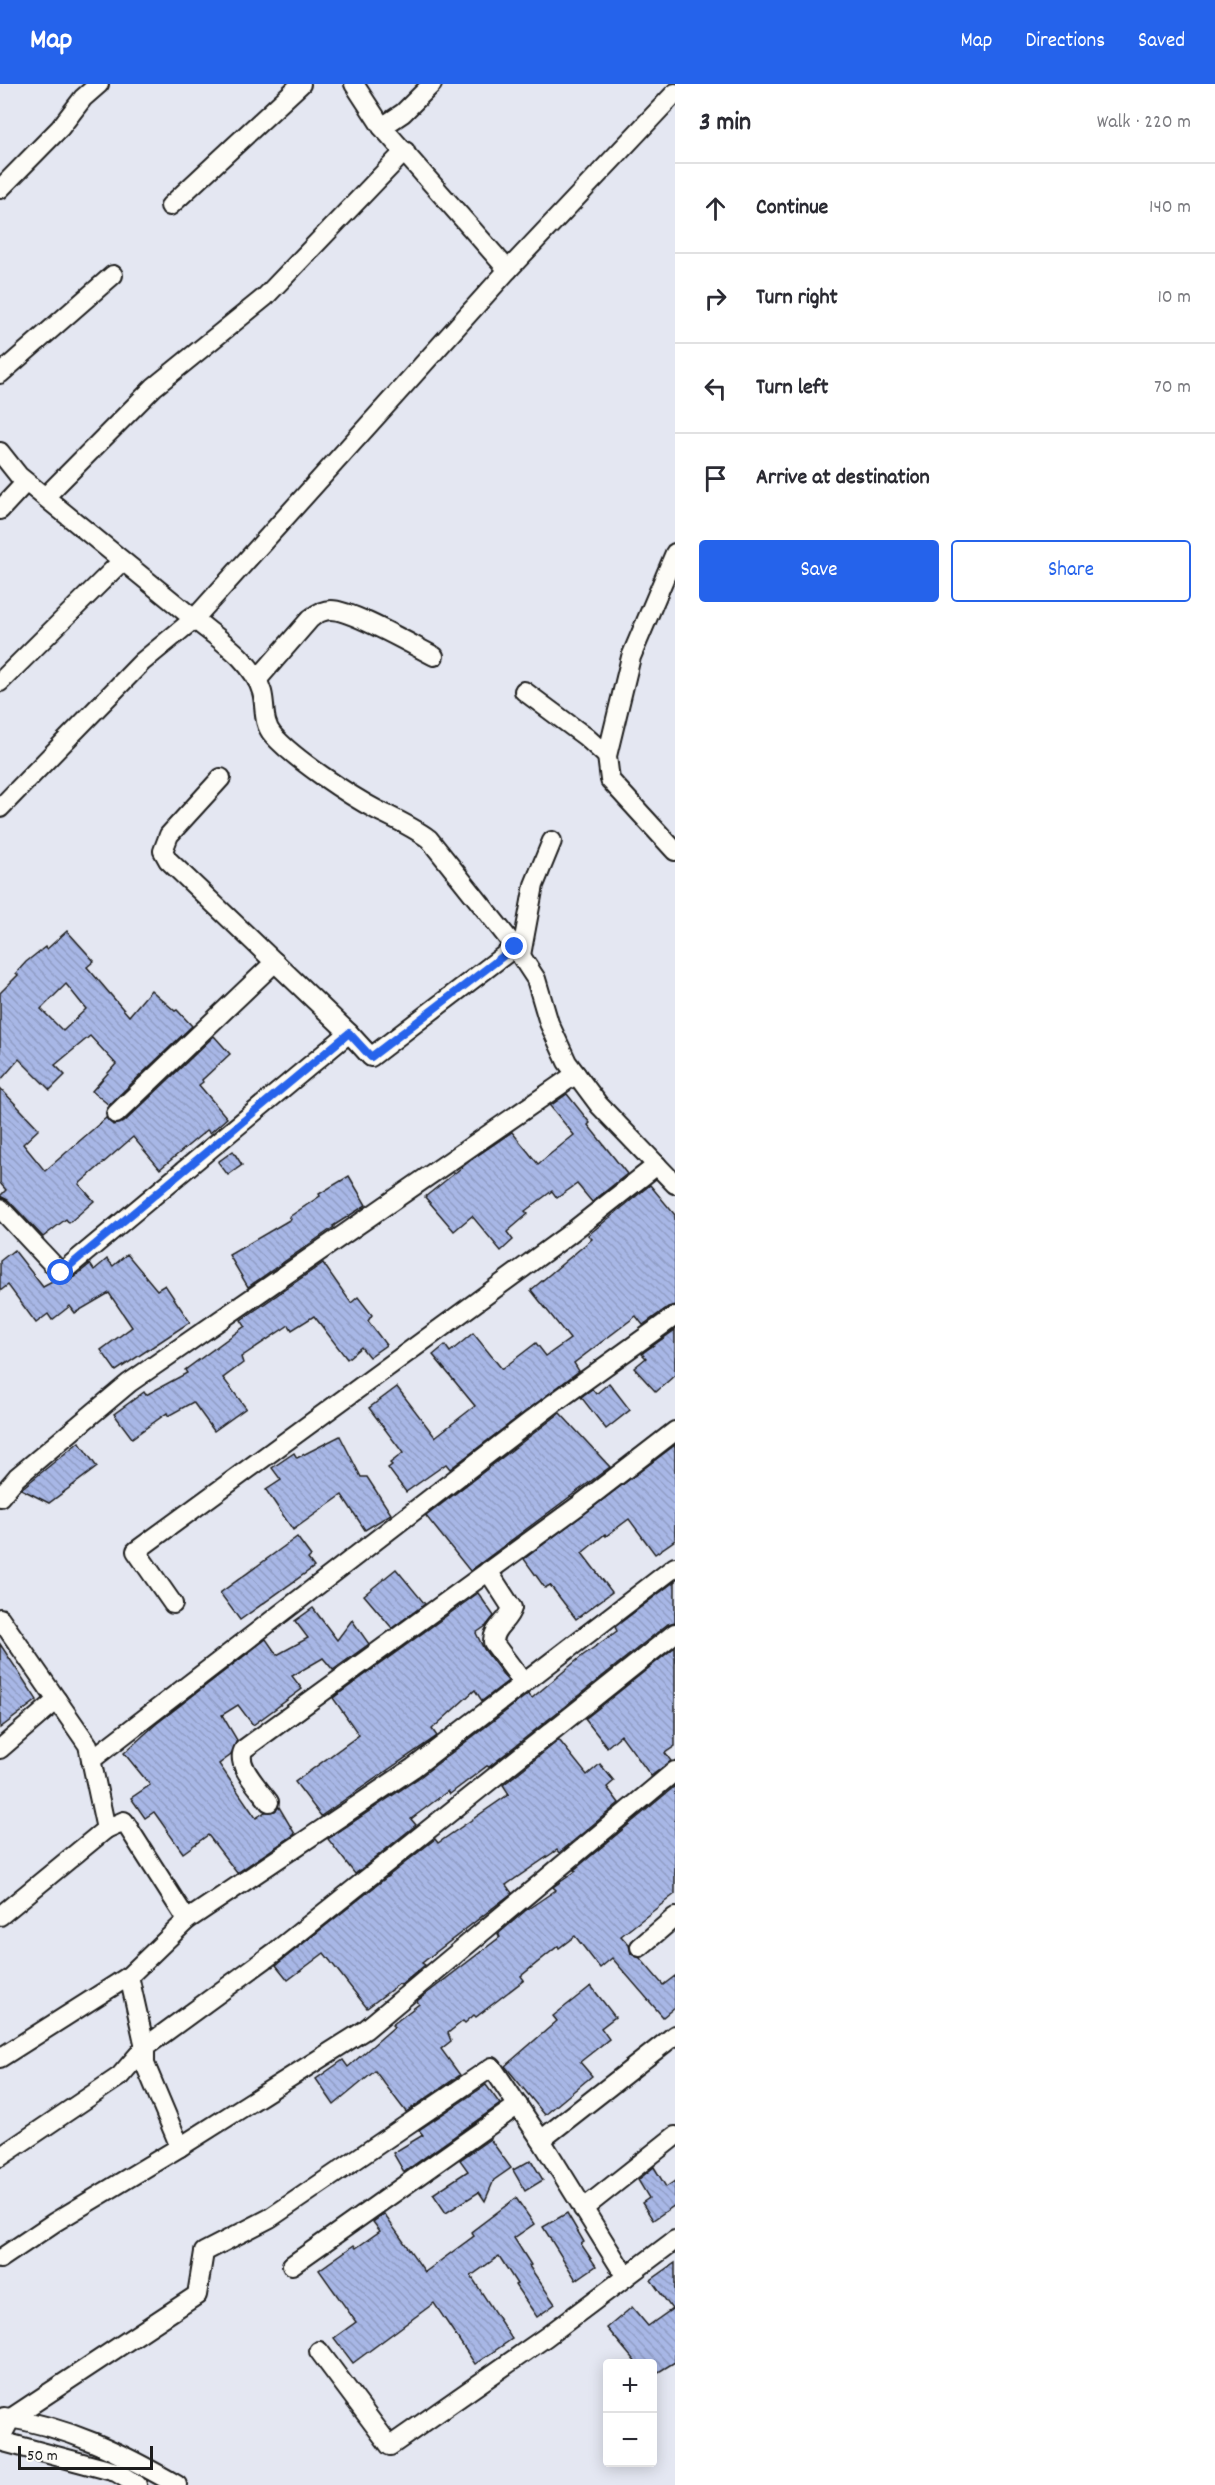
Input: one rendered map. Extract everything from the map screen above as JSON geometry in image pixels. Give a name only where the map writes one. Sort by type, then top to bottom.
[{"type":"street","points":[[0,189],[60,128],[83,98],[99,84]]},
{"type":"street","points":[[170,206],[300,84]]},
{"type":"street","points":[[354,84],[392,120],[405,151],[508,270]]},
{"type":"street","points":[[392,120],[432,84]]},
{"type":"street","points":[[0,808],[142,662],[194,619],[508,270],[675,93]]},
{"type":"street","points":[[45,497],[154,387],[265,297],[405,151]]},
{"type":"street","points":[[0,374],[113,274]]},
{"type":"street","points":[[0,452],[26,482],[238,655],[257,680],[262,692],[264,717],[273,735],[350,793],[429,839],[518,951],[536,979],[549,1023],[567,1062],[599,1105],[669,1174],[568,1235],[136,1551],[173,1604]]},
{"type":"street","points":[[0,510],[26,482]]},
{"type":"street","points":[[675,553],[631,657],[607,756],[610,780],[675,851]]},
{"type":"street","points":[[0,682],[122,561]]},
{"type":"street","points":[[257,680],[310,619],[319,612],[330,610],[341,611],[434,656]]},
{"type":"street","points":[[524,691],[586,737],[607,756]]},
{"type":"street","points":[[221,778],[169,835],[163,851],[168,860],[349,1033],[371,1057],[518,951],[534,885],[552,841]]},
{"type":"street","points":[[116,1114],[275,962]]},
{"type":"street","points":[[0,1208],[61,1273],[349,1033]]},
{"type":"street","points":[[1,1493],[129,1383],[576,1074]]},
{"type":"street","points":[[91,1760],[554,1403],[675,1316]]},
{"type":"street","points":[[269,1802],[242,1764],[240,1756],[244,1749],[578,1506],[675,1431]]},
{"type":"street","points":[[0,2058],[129,1976],[187,1920],[413,1768],[675,1567]]},
{"type":"street","points":[[488,1571],[512,1608],[509,1617],[495,1631],[493,1642],[523,1682]]},
{"type":"street","points":[[0,1618],[88,1745],[106,1829]]},
{"type":"street","points":[[0,2157],[120,2076],[145,2047],[275,1952],[675,1633]]},
{"type":"street","points":[[0,1749],[57,1700]]},
{"type":"street","points":[[0,2259],[55,2222],[180,2147],[365,2030],[675,1771]]},
{"type":"street","points":[[0,1916],[106,1829],[124,1821],[187,1920]]},
{"type":"street","points":[[639,1947],[675,1917]]},
{"type":"street","points":[[129,1976],[145,2047],[145,2064],[180,2147]]},
{"type":"street","points":[[542,2140],[675,2036]]},
{"type":"street","points":[[131,2484],[116,2472],[0,2440],[6,2417],[197,2295],[204,2252],[270,2218],[492,2067],[542,2140],[626,2277]]},
{"type":"street","points":[[292,2265],[518,2105]]},
{"type":"street","points":[[583,2209],[675,2136]]},
{"type":"street","points":[[319,2351],[390,2446],[546,2337],[675,2240]]},
{"type":"street","points":[[6,2417],[84,2436],[131,2458],[177,2485]]},
{"type":"building","points":[[67,931],[94,961],[87,967],[129,1016],[151,990],[175,1011],[177,1010],[192,1026],[109,1105],[92,1091],[116,1064],[90,1036],[55,1065],[65,1075],[50,1090],[19,1059],[0,1081],[0,993],[18,975],[16,973],[26,962],[45,947],[47,949]],"holes":[[[66,984],[86,1009],[63,1031],[41,1009]]]},
{"type":"building","points":[[214,1036],[230,1054],[199,1085],[227,1118],[210,1133],[207,1130],[160,1169],[133,1137],[79,1184],[94,1201],[69,1223],[66,1219],[43,1237],[8,1200],[0,1196],[6,1190],[0,1183],[0,1088],[39,1129],[23,1144],[45,1171],[106,1118],[113,1125],[124,1122]]},
{"type":"building","points":[[567,1094],[627,1174],[592,1202],[577,1184],[557,1198],[552,1191],[525,1211],[528,1214],[507,1232],[513,1240],[501,1251],[472,1216],[454,1231],[425,1197],[471,1160],[512,1132],[538,1164],[574,1135],[550,1106]]},
{"type":"building","points":[[233,1151],[242,1165],[228,1175],[218,1162]]},
{"type":"building","points":[[349,1176],[366,1205],[248,1287],[229,1255],[291,1219],[289,1217],[320,1196],[319,1194]]},
{"type":"building","points":[[650,1185],[675,1215],[675,1305],[668,1307],[643,1325],[636,1316],[574,1363],[579,1371],[450,1469],[446,1464],[406,1492],[388,1468],[392,1465],[390,1463],[403,1453],[369,1408],[397,1387],[435,1437],[475,1406],[433,1355],[445,1345],[450,1352],[473,1333],[502,1369],[536,1343],[546,1356],[570,1339],[531,1290],[592,1239],[588,1235]]},
{"type":"building","points":[[14,1250],[43,1287],[54,1281],[63,1284],[68,1282],[90,1264],[94,1270],[107,1259],[113,1266],[127,1254],[157,1290],[165,1285],[190,1322],[116,1371],[101,1350],[132,1327],[109,1293],[75,1313],[70,1306],[52,1320],[48,1314],[36,1323],[8,1285],[0,1291],[0,1261]]},
{"type":"building","points":[[323,1263],[351,1303],[358,1297],[372,1315],[368,1321],[386,1345],[369,1357],[361,1347],[347,1359],[314,1316],[292,1330],[289,1325],[241,1357],[243,1363],[223,1378],[246,1408],[214,1431],[193,1402],[168,1416],[167,1413],[132,1438],[114,1414],[144,1392],[146,1395],[187,1373],[185,1370],[245,1326],[241,1320]]},
{"type":"building","points":[[675,1330],[675,1375],[656,1392],[634,1368],[646,1358],[642,1354],[644,1352]]},
{"type":"building","points":[[609,1383],[630,1410],[606,1429],[581,1397],[592,1389],[596,1394]]},
{"type":"building","points":[[560,1413],[610,1467],[470,1571],[426,1516]]},
{"type":"building","points":[[340,1436],[361,1477],[367,1477],[391,1514],[365,1530],[342,1495],[293,1530],[266,1490],[281,1480],[272,1468],[294,1453],[297,1458]]},
{"type":"building","points":[[79,1442],[97,1467],[49,1503],[21,1489]]},
{"type":"building","points":[[675,1445],[675,1540],[655,1554],[629,1519],[606,1536],[605,1534],[582,1553],[612,1592],[576,1619],[550,1585],[545,1588],[524,1559]]},
{"type":"building","points":[[297,1537],[311,1556],[308,1559],[314,1567],[240,1620],[220,1593]]},
{"type":"building","points":[[396,1569],[425,1604],[392,1628],[364,1595]]},
{"type":"building","points":[[675,1581],[675,1622],[668,1624],[489,1767],[487,1766],[450,1794],[448,1791],[411,1819],[416,1825],[355,1874],[328,1839],[420,1777],[528,1694],[532,1698],[582,1656],[617,1631],[615,1627]]},
{"type":"building","points":[[478,1593],[494,1616],[476,1633],[484,1649],[508,1681],[482,1701],[475,1690],[432,1729],[437,1736],[321,1816],[295,1782],[359,1735],[333,1698]]},
{"type":"building","points":[[313,1608],[337,1640],[352,1620],[369,1644],[333,1670],[323,1658],[292,1676],[302,1689],[253,1725],[238,1705],[222,1715],[237,1740],[231,1755],[219,1764],[256,1818],[265,1812],[275,1811],[279,1807],[295,1834],[237,1873],[208,1835],[183,1853],[154,1812],[145,1818],[131,1798],[150,1785],[124,1753],[156,1724],[266,1639],[277,1655],[308,1638],[295,1621]]},
{"type":"building","points":[[0,1644],[37,1700],[0,1728]]},
{"type":"building","points":[[675,1647],[675,1746],[665,1753],[671,1761],[651,1776],[621,1735],[607,1747],[585,1719]]},
{"type":"building","points":[[559,1740],[587,1775],[600,1764],[614,1781],[607,1787],[619,1803],[559,1853],[557,1850],[506,1885],[512,1893],[422,1963],[425,1965],[401,1985],[399,1984],[367,2008],[324,1953],[288,1980],[276,1965],[435,1839],[438,1843],[509,1794],[503,1785]]},
{"type":"building","points":[[675,1786],[675,1894],[621,1936],[629,1945],[631,1954],[640,1958],[663,1985],[675,1976],[675,2007],[663,2017],[612,1958],[600,1968],[575,1936],[559,1948],[558,1946],[521,1976],[524,1980],[476,2017],[474,2015],[465,2023],[463,2021],[448,2033],[451,2041],[441,2049],[460,2075],[406,2112],[375,2071],[334,2105],[316,2079],[343,2060],[348,2067],[394,2027],[392,2025],[419,2004],[417,2001],[500,1937],[498,1934],[525,1911],[556,1890],[553,1887],[576,1871],[574,1870]]},
{"type":"building","points":[[591,1986],[615,2017],[601,2028],[609,2039],[580,2062],[592,2076],[545,2115],[505,2066],[557,2021],[553,2016]]},
{"type":"building","points":[[486,2085],[500,2104],[404,2172],[393,2153],[423,2135],[419,2130]]},
{"type":"building","points":[[490,2139],[511,2168],[494,2180],[485,2201],[479,2192],[446,2213],[433,2194],[468,2171],[460,2160]]},
{"type":"building","points":[[531,2160],[543,2180],[525,2191],[513,2170]]},
{"type":"building","points":[[654,2167],[666,2187],[675,2181],[675,2205],[653,2220],[642,2203],[649,2198],[638,2180]]},
{"type":"building","points":[[516,2198],[534,2224],[514,2238],[531,2265],[529,2266],[555,2304],[537,2317],[499,2256],[471,2276],[512,2339],[475,2364],[434,2303],[353,2363],[334,2338],[356,2322],[319,2270],[354,2245],[356,2248],[380,2231],[373,2222],[384,2214],[425,2272],[474,2236],[471,2232]]},
{"type":"building","points":[[567,2213],[584,2242],[581,2244],[596,2266],[576,2280],[543,2227]]},
{"type":"building","points":[[675,2263],[675,2362],[657,2373],[657,2359],[633,2359],[607,2328],[632,2307],[648,2326],[672,2309],[651,2280]]},
{"type":"route","points":[[61,1273],[349,1033],[371,1057],[515,947]]}]
